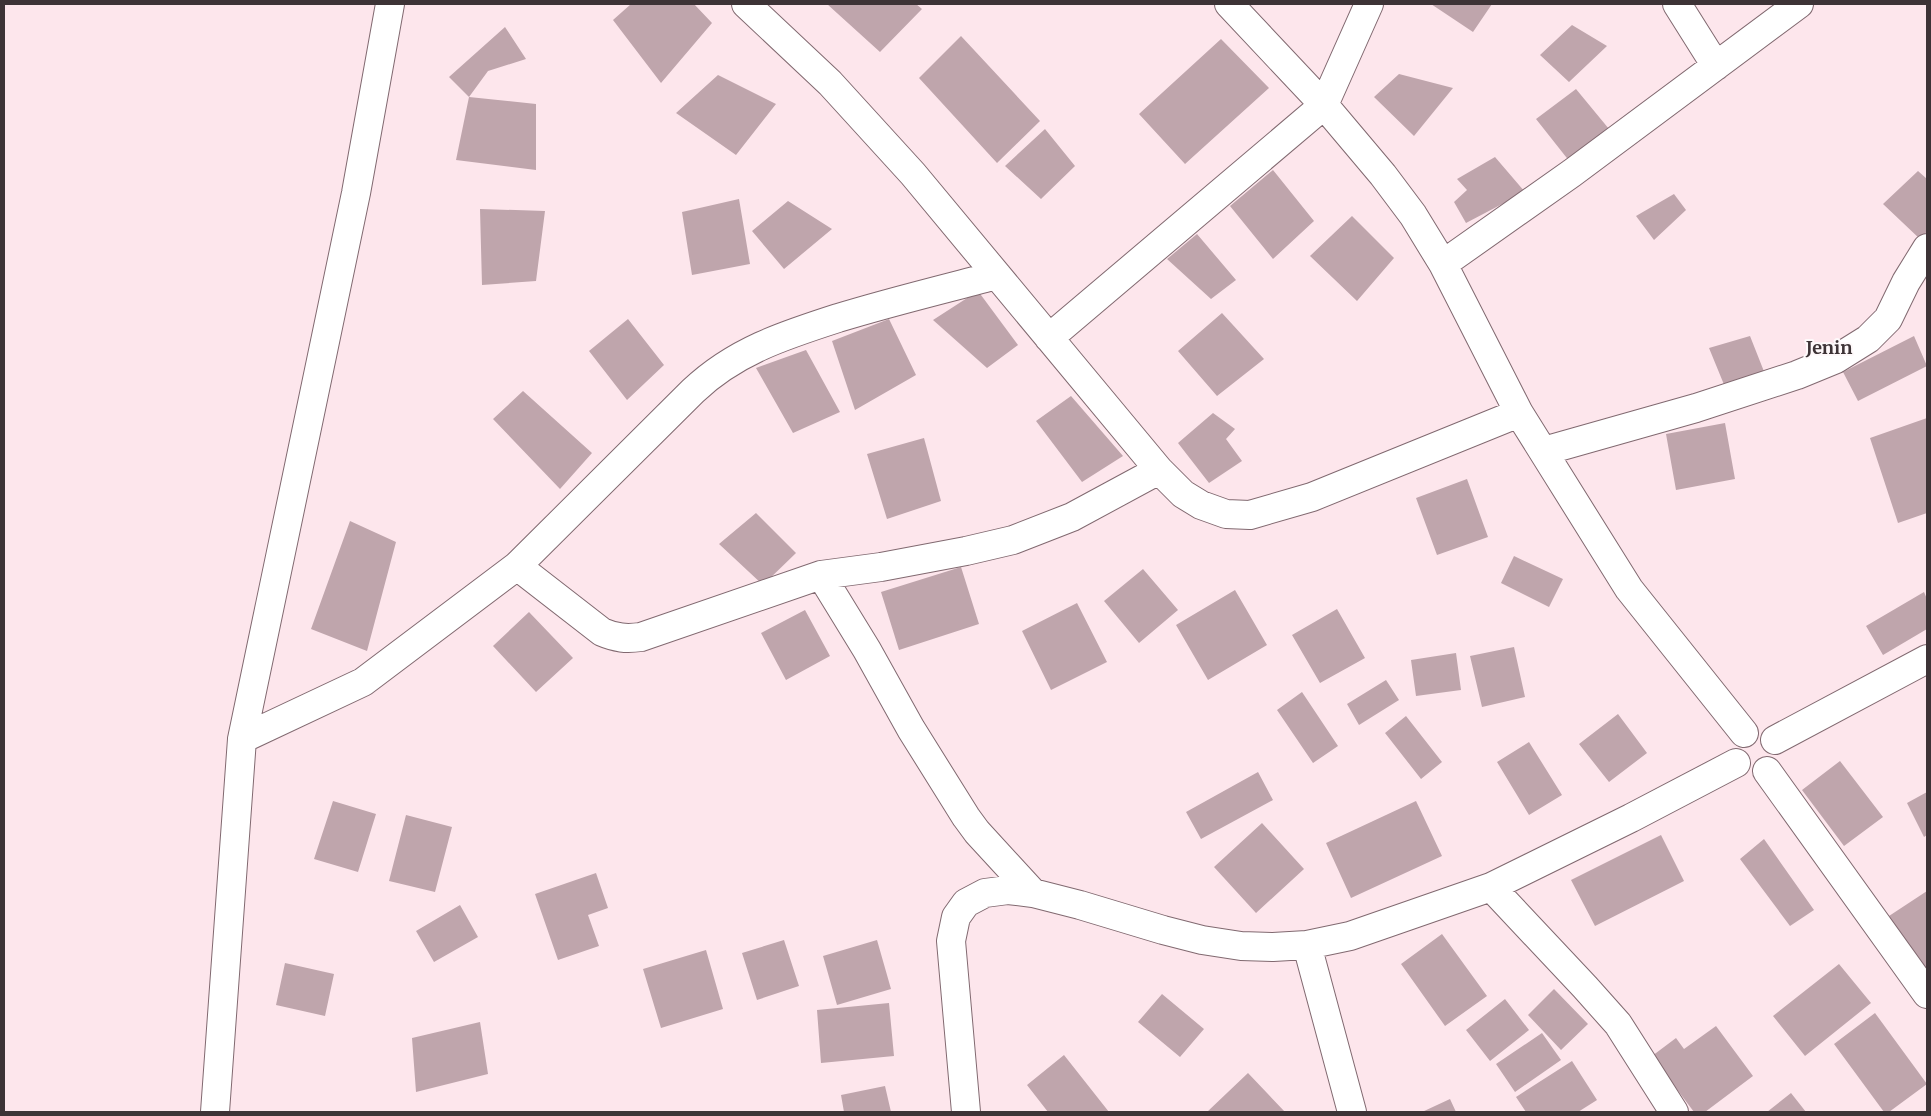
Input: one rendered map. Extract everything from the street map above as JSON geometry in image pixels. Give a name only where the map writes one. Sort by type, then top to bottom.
[{"type":"street","points":[[215,1112],[242,739],[356,193],[390,4]]},
{"type":"street","points":[[746,4],[830,83],[913,174],[1159,470],[1183,494],[1201,504],[1226,514],[1250,516],[1312,497],[1520,413]]},
{"type":"street","points":[[1229,4],[1324,105],[1383,175],[1413,215],[1443,264],[1520,413],[1629,588],[1744,732]]},
{"type":"street","points":[[1050,338],[1324,105],[1369,4]]},
{"type":"street","points":[[1676,4],[1716,66]]},
{"type":"street","points":[[1443,264],[1572,173],[1800,4]]},
{"type":"street","points":[[1544,451],[1696,408],[1797,375],[1836,359],[1868,339],[1888,320],[1906,282],[1927,248]]},
{"type":"street","points":[[242,739],[363,682],[517,566],[693,391],[707,378],[727,365],[754,349],[782,336],[863,310],[997,275]]},
{"type":"street","points":[[517,566],[602,632],[624,639],[641,638],[821,575],[881,567],[1013,540],[1072,517],[1159,470]]},
{"type":"street","points":[[821,575],[867,650],[911,729],[966,817],[977,832],[1033,893]]},
{"type":"street","points":[[1775,740],[1927,659]]},
{"type":"street","points":[[1751,730],[1765,731],[1775,740],[1778,749],[1777,757],[1774,765],[1767,771],[1750,774],[1736,763],[1733,755],[1734,746],[1744,732],[1751,730]]},
{"type":"street","points":[[966,1112],[951,940],[956,917],[966,903],[985,893],[1008,890],[1033,893],[1080,904],[1202,940],[1241,946],[1307,945],[1350,936],[1491,887],[1736,763]]},
{"type":"street","points":[[1767,771],[1927,994]]},
{"type":"street","points":[[1491,887],[1618,1024],[1674,1112]]},
{"type":"street","points":[[1307,945],[1352,1112]]},
{"type":"building","points":[[631,4],[694,4],[712,23],[661,83],[613,20]]},
{"type":"building","points":[[827,4],[916,4],[922,9],[880,52]]},
{"type":"building","points":[[1431,4],[1492,4],[1473,32]]},
{"type":"building","points":[[1572,25],[1607,46],[1569,82],[1540,55]]},
{"type":"building","points":[[505,27],[526,59],[488,71],[469,97],[449,77]]},
{"type":"building","points":[[961,36],[1040,121],[997,163],[919,78]]},
{"type":"building","points":[[1221,39],[1269,88],[1185,164],[1139,114]]},
{"type":"building","points":[[1399,74],[1453,88],[1414,136],[1374,97]]},
{"type":"building","points":[[718,75],[776,104],[736,155],[676,113]]},
{"type":"building","points":[[1576,89],[1609,129],[1570,162],[1536,119]]},
{"type":"building","points":[[469,97],[536,104],[536,170],[456,160]]},
{"type":"building","points":[[1045,129],[1075,166],[1041,199],[1005,166]]},
{"type":"building","points":[[1495,157],[1525,192],[1466,223],[1454,202],[1467,190],[1457,179]]},
{"type":"building","points":[[1273,170],[1314,221],[1273,259],[1230,206]]},
{"type":"building","points":[[1918,171],[1927,179],[1927,231],[1921,240],[1883,204]]},
{"type":"building","points":[[1674,194],[1686,210],[1654,240],[1636,216]]},
{"type":"building","points":[[739,199],[750,264],[692,275],[682,212]]},
{"type":"building","points":[[788,201],[832,229],[784,269],[752,231]]},
{"type":"building","points":[[480,209],[545,211],[536,281],[482,285]]},
{"type":"building","points":[[1352,216],[1394,258],[1357,301],[1310,256]]},
{"type":"building","points":[[1197,234],[1236,280],[1211,299],[1167,259]]},
{"type":"building","points":[[978,291],[1018,345],[987,368],[933,320]]},
{"type":"building","points":[[1222,313],[1264,359],[1217,396],[1178,351]]},
{"type":"building","points":[[628,319],[664,365],[627,400],[589,351]]},
{"type":"building","points":[[889,319],[916,375],[855,410],[832,341]]},
{"type":"building","points":[[1750,336],[1765,374],[1725,387],[1709,348]]},
{"type":"building","points":[[1914,336],[1927,366],[1858,401],[1843,372]]},
{"type":"building","points":[[806,350],[840,412],[793,433],[756,368]]},
{"type":"building","points":[[523,391],[592,453],[560,489],[493,419]]},
{"type":"building","points":[[1071,396],[1123,456],[1082,482],[1036,421]]},
{"type":"building","points":[[1213,413],[1235,429],[1226,439],[1242,461],[1209,483],[1178,443]]},
{"type":"building","points":[[1927,418],[1927,513],[1898,523],[1870,438]]},
{"type":"building","points":[[1725,423],[1735,479],[1676,490],[1666,434]]},
{"type":"building","points":[[924,438],[941,501],[887,519],[867,454]]},
{"type":"building","points":[[1467,479],[1488,537],[1437,555],[1416,498]]},
{"type":"building","points":[[756,513],[796,553],[763,585],[719,544]]},
{"type":"building","points":[[350,521],[396,542],[367,651],[311,629]]},
{"type":"building","points":[[1514,556],[1563,579],[1549,607],[1501,583]]},
{"type":"building","points":[[961,567],[979,624],[899,650],[881,592]]},
{"type":"building","points":[[1143,569],[1178,610],[1139,643],[1104,601]]},
{"type":"building","points":[[1235,590],[1267,645],[1208,680],[1176,625]]},
{"type":"building","points":[[1924,592],[1927,599],[1927,629],[1883,655],[1866,626]]},
{"type":"building","points":[[1077,603],[1107,662],[1051,690],[1022,631]]},
{"type":"building","points":[[1337,609],[1365,658],[1320,683],[1292,635]]},
{"type":"building","points":[[805,610],[830,656],[786,680],[761,633]]},
{"type":"building","points":[[529,612],[573,658],[536,692],[493,646]]},
{"type":"building","points":[[1514,647],[1525,697],[1482,707],[1470,656]]},
{"type":"building","points":[[1456,653],[1461,690],[1416,696],[1411,660]]},
{"type":"building","points":[[1386,680],[1399,700],[1359,725],[1347,704]]},
{"type":"building","points":[[1302,692],[1338,746],[1313,763],[1277,710]]},
{"type":"building","points":[[1618,714],[1647,753],[1609,782],[1579,744]]},
{"type":"building","points":[[1406,716],[1442,762],[1421,779],[1385,733]]},
{"type":"building","points":[[1529,742],[1562,795],[1529,815],[1497,762]]},
{"type":"building","points":[[1840,761],[1883,817],[1844,846],[1802,790]]},
{"type":"building","points":[[1258,772],[1273,800],[1201,839],[1186,812]]},
{"type":"building","points":[[1927,792],[1927,835],[1924,837],[1907,803]]},
{"type":"building","points":[[333,801],[376,814],[358,872],[314,859]]},
{"type":"building","points":[[1416,801],[1442,856],[1351,898],[1326,843]]},
{"type":"building","points":[[406,815],[452,827],[435,892],[389,881]]},
{"type":"building","points":[[1262,823],[1304,869],[1256,913],[1214,867]]},
{"type":"building","points":[[1661,835],[1684,881],[1595,926],[1571,880]]},
{"type":"building","points":[[1764,839],[1814,910],[1790,926],[1740,859]]},
{"type":"building","points":[[596,873],[608,908],[588,915],[599,946],[558,960],[535,894]]},
{"type":"building","points":[[1927,891],[1927,974],[1889,916]]},
{"type":"building","points":[[460,905],[478,937],[434,962],[416,931]]},
{"type":"building","points":[[1442,934],[1487,996],[1445,1026],[1401,964]]},
{"type":"building","points":[[784,940],[799,986],[757,1000],[742,953]]},
{"type":"building","points":[[877,940],[891,989],[837,1005],[823,956]]},
{"type":"building","points":[[706,950],[723,1009],[661,1028],[643,969]]},
{"type":"building","points":[[285,963],[334,974],[325,1016],[276,1005]]},
{"type":"building","points":[[1839,964],[1871,1003],[1805,1056],[1773,1016]]},
{"type":"building","points":[[1554,989],[1588,1024],[1561,1050],[1528,1015]]},
{"type":"building","points":[[1162,994],[1204,1029],[1180,1057],[1138,1022]]},
{"type":"building","points":[[1505,999],[1529,1030],[1490,1061],[1466,1030]]},
{"type":"building","points":[[889,1003],[894,1056],[821,1063],[817,1010]]},
{"type":"building","points":[[1875,1013],[1927,1084],[1889,1112],[1884,1112],[1834,1044]]},
{"type":"building","points":[[480,1022],[488,1074],[416,1092],[412,1038]]},
{"type":"building","points":[[1716,1026],[1753,1076],[1705,1112],[1694,1112],[1652,1056],[1676,1038],[1684,1049]]},
{"type":"building","points":[[1542,1033],[1561,1060],[1515,1092],[1496,1064]]},
{"type":"building","points":[[1064,1055],[1109,1112],[1048,1112],[1027,1085]]},
{"type":"building","points":[[1572,1061],[1597,1100],[1578,1112],[1526,1112],[1516,1097]]},
{"type":"building","points":[[1248,1073],[1285,1112],[1207,1112]]},
{"type":"building","points":[[885,1086],[891,1112],[844,1112],[841,1095]]},
{"type":"building","points":[[1791,1093],[1806,1112],[1767,1112]]},
{"type":"building","points":[[1450,1099],[1456,1112],[1422,1112]]},
{"type":"district","name":"Jenin","points":[[1829,348]]}]
